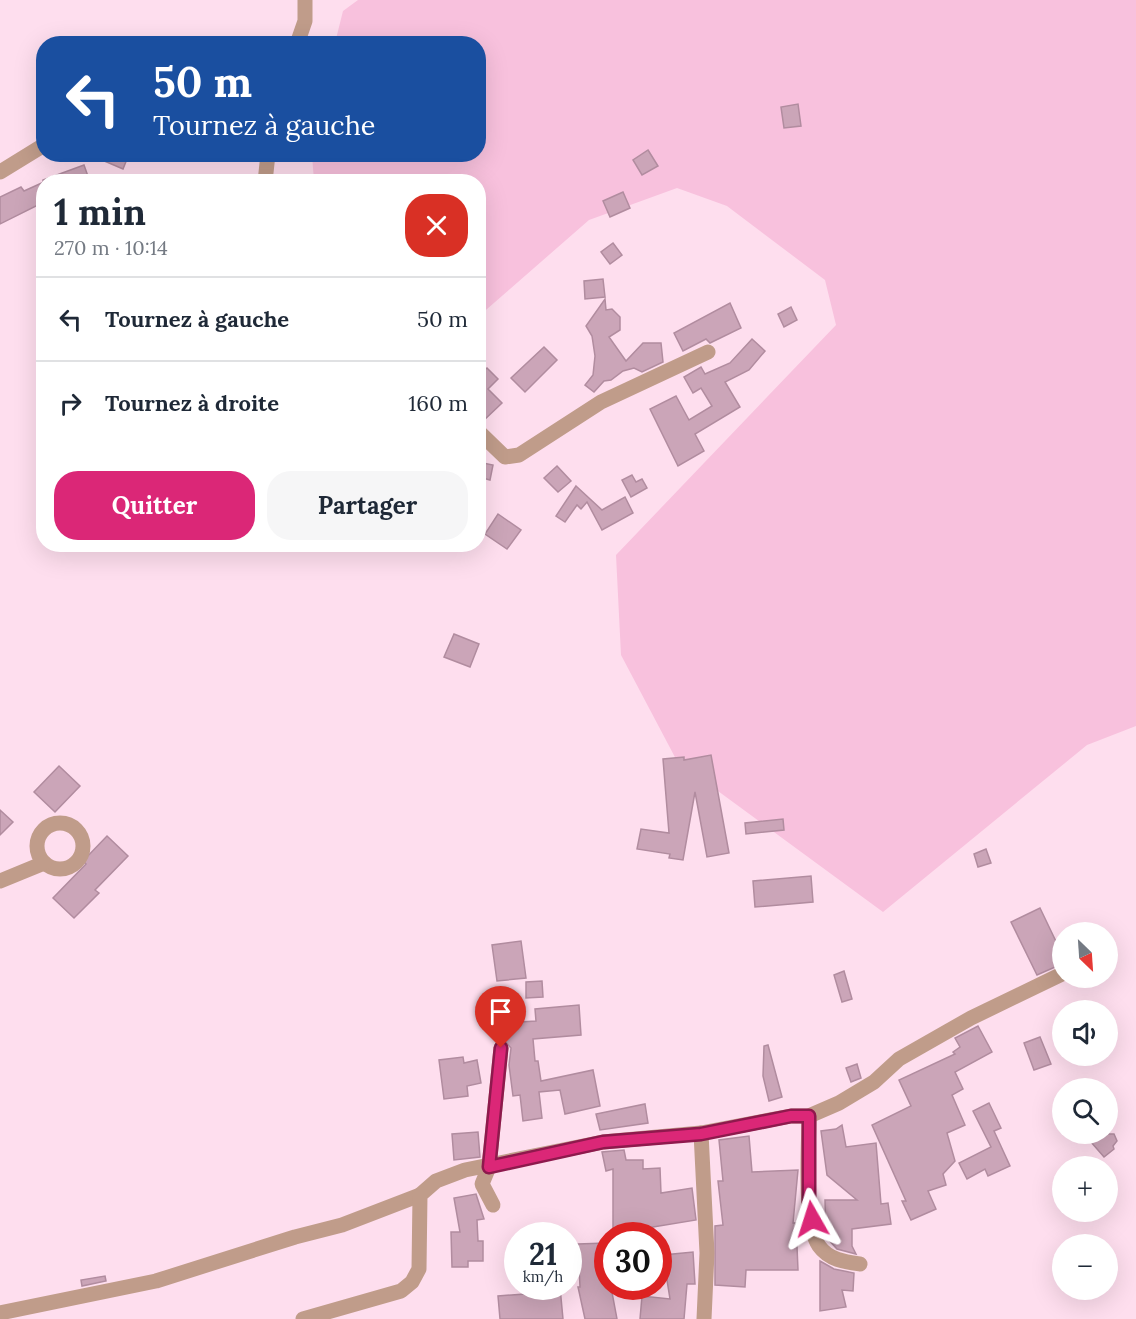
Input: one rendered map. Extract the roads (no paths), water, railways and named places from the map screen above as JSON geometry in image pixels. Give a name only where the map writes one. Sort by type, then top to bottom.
[{"type":"street","points":[[300,36],[305,21],[305,0]]},
{"type":"street","points":[[0,172],[36,150]]},
{"type":"street","points":[[486,439],[505,457],[519,455],[601,402],[708,352]]},
{"type":"street","points":[[0,881],[44,863]]},
{"type":"street","points":[[0,1312],[156,1281],[295,1237],[342,1226],[420,1195],[447,1176],[465,1170],[489,1167],[603,1142],[701,1134],[791,1116],[809,1116],[839,1103],[874,1082],[909,1053],[1052,979]]},
{"type":"street","points":[[493,1205],[482,1184],[489,1167],[501,1048]]},
{"type":"street","points":[[809,1116],[809,1202],[815,1236],[819,1246],[836,1260],[860,1264]]},
{"type":"street","points":[[701,1134],[707,1253],[704,1319]]},
{"type":"street","points":[[303,1319],[390,1295],[412,1282],[420,1258],[420,1195]]}]
